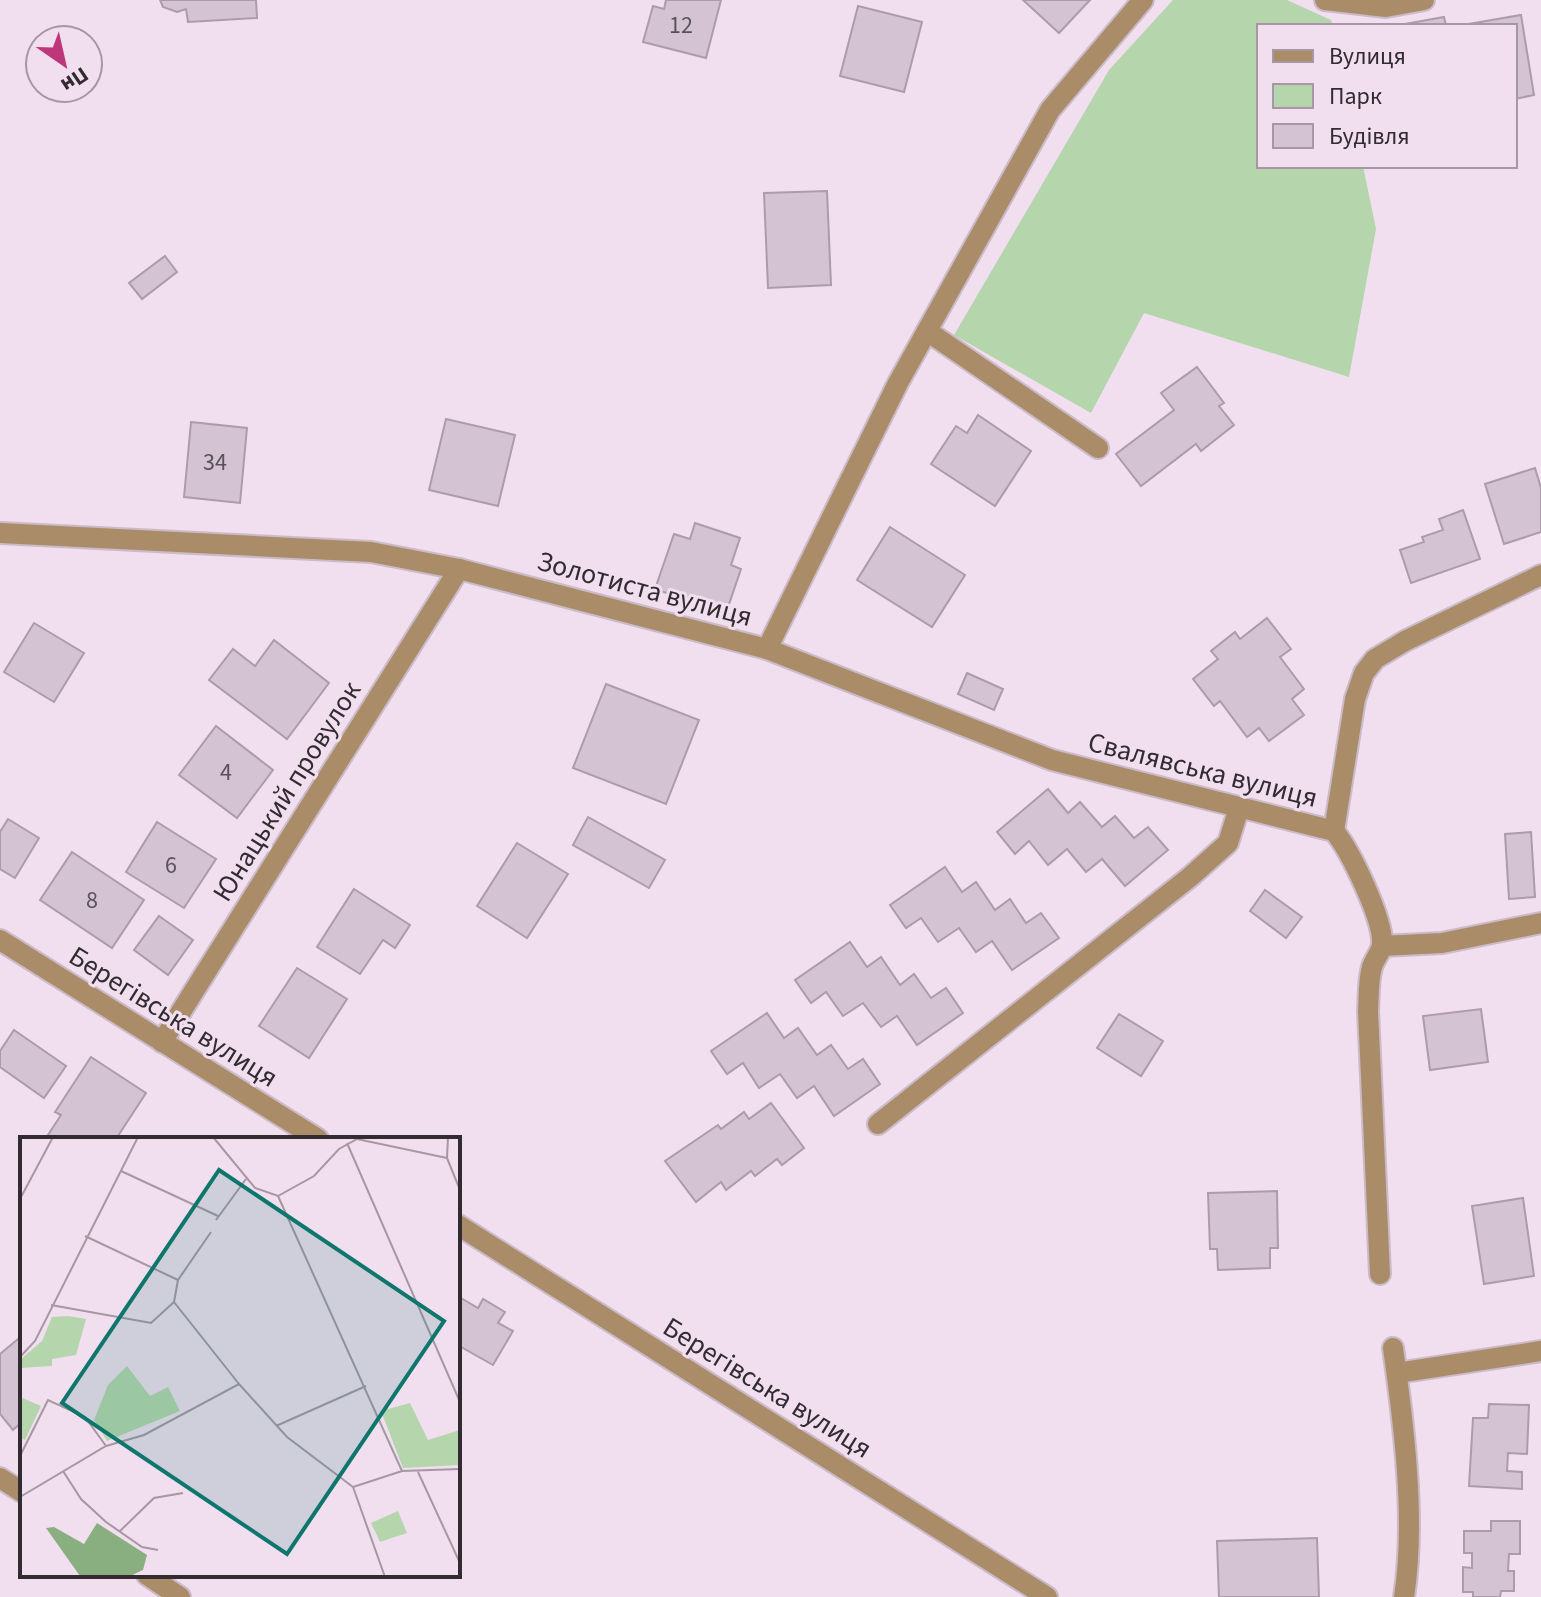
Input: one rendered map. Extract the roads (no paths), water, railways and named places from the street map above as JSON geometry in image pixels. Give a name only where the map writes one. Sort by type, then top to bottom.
[{"type":"street","name":"Золотиста вулиця","points":[[0,533],[371,552],[459,569],[767,649],[898,383],[1050,110],[1143,0]]},
{"type":"street","points":[[1325,0],[1386,7],[1424,0]]},
{"type":"street","points":[[927,331],[1098,448]]},
{"type":"street","name":"Юнацький провулок","points":[[162,1042],[459,569]]},
{"type":"street","points":[[1334,831],[1355,699],[1364,673],[1375,659],[1405,641],[1541,575]]},
{"type":"street","name":"Свалявська вулиця","points":[[767,649],[1052,760],[1334,831],[1347,846],[1360,875],[1378,921],[1382,946]]},
{"type":"street","points":[[878,1124],[1190,877],[1228,843],[1239,808]]},
{"type":"street","points":[[1380,1274],[1368,1011],[1371,970],[1382,946],[1442,943],[1541,923]]},
{"type":"street","name":"Берегівська вулиця","points":[[0,940],[315,1137]]},
{"type":"street","name":"Берегівська вулиця","points":[[460,1226],[1047,1597]]},
{"type":"street","points":[[1393,1348],[1410,1526],[1409,1569],[1404,1597]]},
{"type":"street","points":[[1397,1373],[1541,1351]]},
{"type":"street","points":[[0,1478],[20,1491]]},
{"type":"street","points":[[150,1577],[180,1597]]}]
